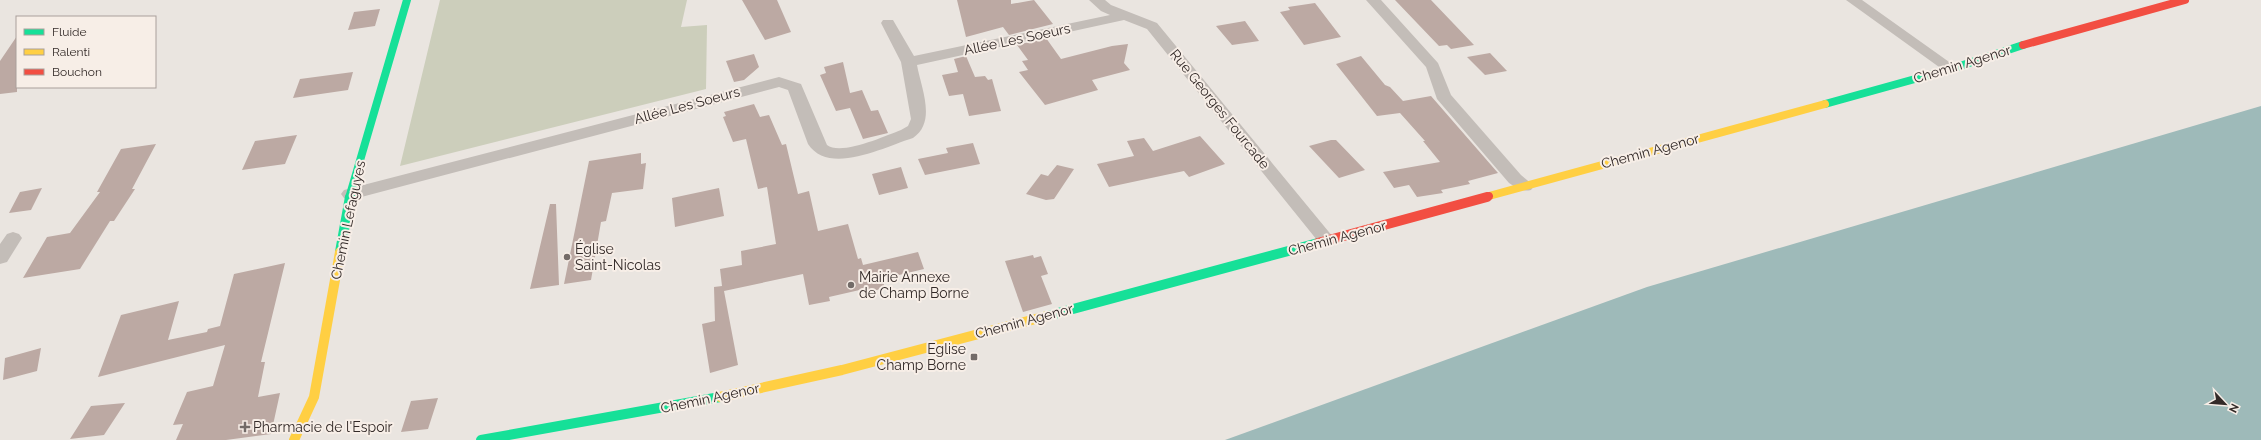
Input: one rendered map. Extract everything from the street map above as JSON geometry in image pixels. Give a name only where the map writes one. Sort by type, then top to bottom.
[{"type":"main road","name":"Chemin Lefaguyes","points":[[294,440],[314,396],[350,194],[407,0]]},
{"type":"main road","name":"Chemin Agenor","points":[[481,440],[695,402],[842,370],[1327,241],[1950,69],[1992,54],[2185,0]]},
{"type":"street","name":"Rue Georges Fourcade","points":[[1096,0],[1106,8],[1152,26],[1327,241]]},
{"type":"street","points":[[1373,0],[1433,66],[1443,96],[1515,179],[1525,186]]},
{"type":"street","points":[[1853,0],[1950,69]]},
{"type":"street","name":"Allée Les Soeurs","points":[[909,62],[1124,16]]},
{"type":"street","name":"Allée Les Soeurs","points":[[350,194],[779,82],[795,87],[816,144],[822,151],[832,154],[850,152],[907,134],[915,129],[919,119],[909,62],[888,23]]},
{"type":"street","points":[[0,258],[13,238]]},
{"type":"green space","points":[[440,0],[687,0],[681,27],[707,25],[706,89],[400,166]]},
{"type":"water","points":[[2261,106],[2261,440],[1225,440],[1647,287]]},
{"type":"building","points":[[742,0],[777,0],[791,32],[765,40]]},
{"type":"building","points":[[957,0],[1011,0],[1011,4],[1034,0],[1053,24],[1009,35],[1003,27],[966,37]]},
{"type":"building","points":[[1395,0],[1431,0],[1474,45],[1451,49],[1447,45],[1439,46]]},
{"type":"building","points":[[1315,3],[1341,37],[1304,45],[1280,12],[1290,10],[1288,7]]},
{"type":"building","points":[[380,9],[375,26],[348,30],[354,12]]},
{"type":"building","points":[[1245,21],[1259,41],[1232,45],[1216,26]]},
{"type":"building","points":[[16,37],[17,92],[0,94],[0,61]]},
{"type":"building","points":[[1046,38],[1061,59],[1112,46],[1128,44],[1124,63],[1130,70],[1092,80],[1098,90],[1045,105],[1019,72],[1028,70],[1022,61],[1028,60],[1017,45]]},
{"type":"building","points":[[1490,53],[1507,71],[1485,75],[1467,57]]},
{"type":"building","points":[[754,54],[759,67],[744,80],[734,82],[726,61]]},
{"type":"building","points":[[966,56],[975,77],[985,76],[988,80],[992,79],[1001,111],[969,116],[963,94],[949,96],[942,75],[958,72],[954,59]]},
{"type":"building","points":[[1361,56],[1385,85],[1390,87],[1403,101],[1431,96],[1498,173],[1468,181],[1470,184],[1441,190],[1443,193],[1417,197],[1409,185],[1394,188],[1383,172],[1440,162],[1423,141],[1425,141],[1400,113],[1377,116],[1336,64]]},
{"type":"building","points":[[843,62],[850,93],[862,90],[871,111],[878,110],[888,133],[863,139],[850,108],[836,111],[820,75],[826,73],[824,67]]},
{"type":"building","points":[[353,72],[348,90],[293,98],[300,79]]},
{"type":"building","points":[[754,104],[760,117],[769,115],[782,145],[786,144],[798,194],[809,191],[818,231],[848,224],[858,259],[861,258],[863,265],[918,252],[924,269],[882,279],[885,288],[865,293],[864,289],[829,297],[830,301],[809,305],[803,274],[724,291],[738,365],[710,373],[702,324],[715,321],[714,287],[722,286],[720,269],[742,265],[741,251],[776,244],[767,187],[758,189],[746,139],[733,142],[723,117],[726,116],[724,112]]},
{"type":"building","points":[[297,135],[285,164],[242,170],[255,141]]},
{"type":"building","points":[[1200,136],[1225,164],[1189,177],[1184,171],[1109,187],[1097,164],[1134,156],[1127,141],[1144,138],[1153,151]]},
{"type":"building","points":[[1336,140],[1365,170],[1339,178],[1309,146]]},
{"type":"building","points":[[973,143],[980,164],[925,175],[918,159],[948,153],[946,148]]},
{"type":"building","points":[[156,144],[132,189],[135,189],[114,221],[110,221],[80,269],[23,278],[47,237],[70,233],[100,192],[97,192],[121,149]]},
{"type":"building","points":[[641,153],[641,164],[646,163],[643,189],[612,193],[606,221],[601,222],[591,280],[564,284],[589,161]]},
{"type":"building","points":[[1057,165],[1074,169],[1054,199],[1046,200],[1026,194],[1041,174],[1048,176]]},
{"type":"building","points":[[901,167],[908,188],[879,195],[872,174]]},
{"type":"building","points":[[42,188],[31,210],[9,213],[20,192]]},
{"type":"building","points":[[719,188],[724,216],[675,227],[672,198]]},
{"type":"building","points":[[550,204],[556,204],[559,285],[530,289]]},
{"type":"building","points":[[1033,255],[1034,258],[1041,256],[1048,274],[1041,276],[1052,304],[1023,312],[1005,261]]},
{"type":"building","points":[[285,263],[261,362],[265,362],[258,397],[280,393],[271,434],[226,440],[176,440],[183,424],[173,425],[187,392],[213,386],[225,345],[98,377],[121,315],[179,301],[168,340],[207,332],[208,329],[220,326],[234,274]]},
{"type":"building","points":[[41,348],[37,371],[3,380],[5,358]]},
{"type":"building","points":[[438,398],[428,429],[401,432],[411,401]]},
{"type":"building","points":[[125,403],[104,435],[70,439],[91,406]]},
{"type":"traffic: fast","points":[[340,252],[350,194],[407,0]]},
{"type":"traffic: fast","points":[[1825,104],[1951,69],[2023,45]]},
{"type":"traffic: fast","points":[[1047,316],[1318,243]]},
{"type":"traffic: fast","points":[[481,440],[720,397]]},
{"type":"traffic: slow","points":[[1489,196],[1825,104]]},
{"type":"traffic: slow","points":[[294,440],[314,397],[340,252]]},
{"type":"traffic: slow","points":[[720,397],[842,370],[1047,316]]},
{"type":"traffic: jam","points":[[2023,45],[2185,0]]},
{"type":"traffic: jam","points":[[1318,243],[1489,196]]},
{"type":"place","name":"Église Saint-Nicolas","points":[[567,257]]},
{"type":"place","name":"Mairie Annexe de Champ Borne","points":[[851,285]]},
{"type":"place","name":"Eglise Champ Borne","points":[[974,357]]},
{"type":"place","name":"Pharmacie de l'Espoir","points":[[245,427]]}]
